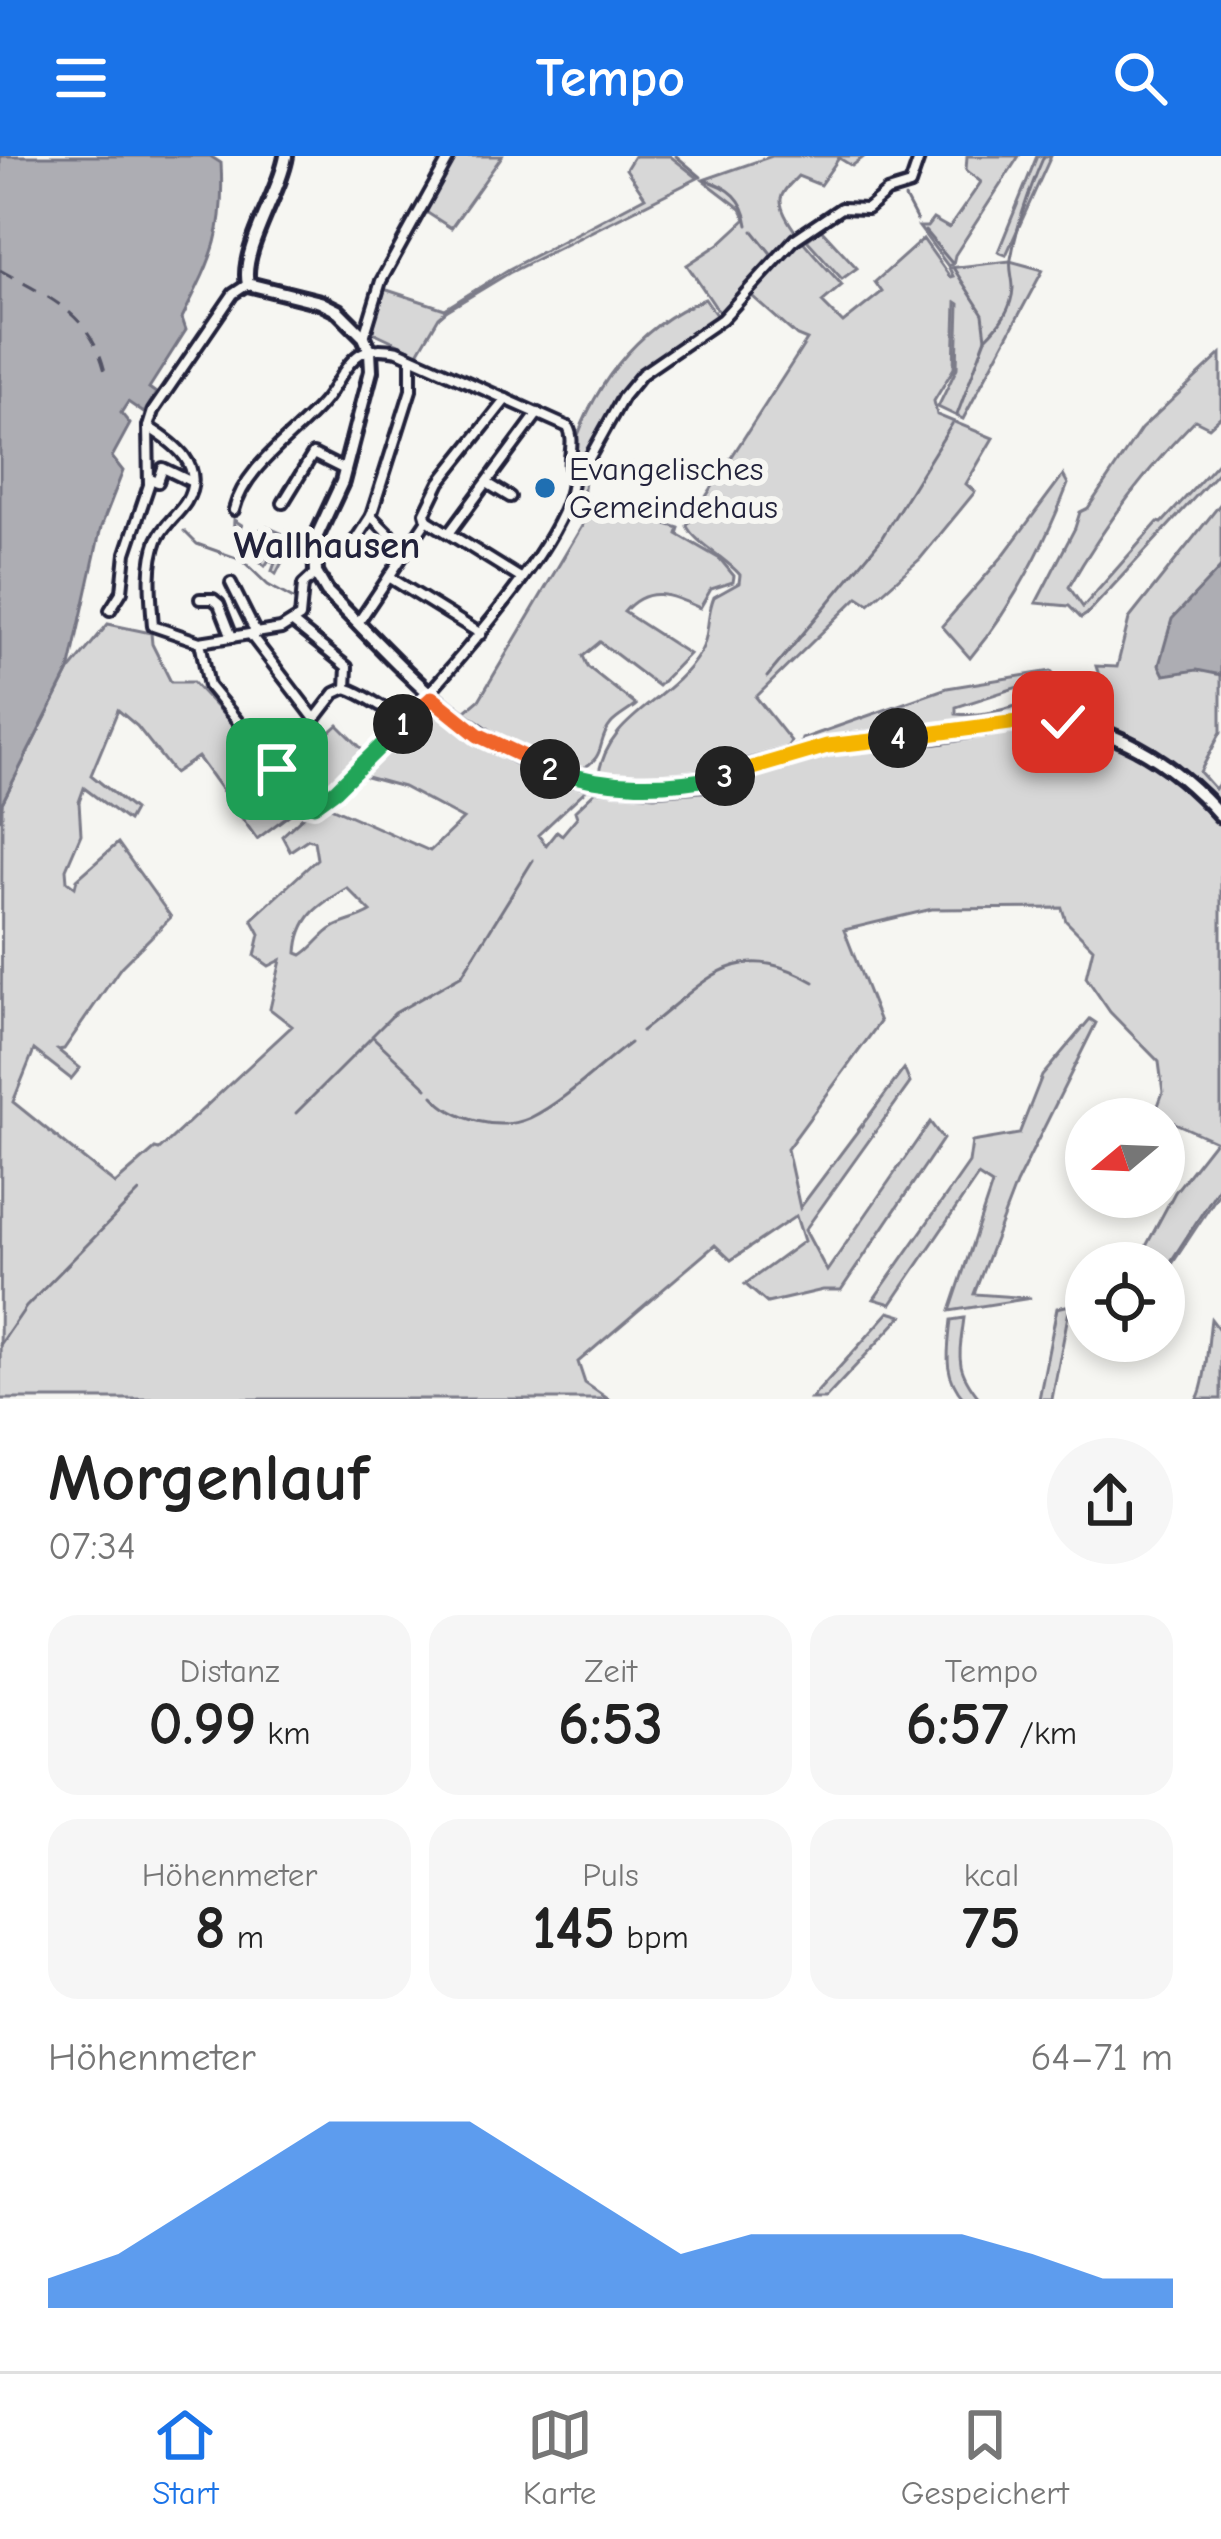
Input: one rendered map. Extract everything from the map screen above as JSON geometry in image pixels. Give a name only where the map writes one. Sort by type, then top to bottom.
[{"type":"main road","points":[[286,156],[279,187],[247,263],[248,284],[338,311],[364,337],[370,351],[370,371],[346,470],[315,540],[316,573],[327,592],[433,699],[478,735],[535,764],[594,781],[653,786],[732,775],[827,746],[1017,722],[1063,722],[1136,747],[1167,766],[1221,816]]},
{"type":"street","points":[[364,337],[381,281],[450,156]]},
{"type":"street","points":[[572,479],[581,472],[622,397],[642,374],[722,319],[795,239],[841,208],[867,209],[887,192],[910,184],[920,156]]},
{"type":"street","points":[[110,610],[122,591],[126,553],[150,479],[148,427],[164,394],[233,294],[248,284]]},
{"type":"street","points":[[200,642],[209,686],[307,807],[336,790],[408,717],[433,699],[523,579],[572,491],[567,464],[573,437],[568,427],[416,358],[411,360],[393,349],[370,351],[358,356],[310,417],[269,456],[237,498],[234,510]]},
{"type":"street","points":[[347,553],[371,516],[411,390],[411,360]]},
{"type":"street","points":[[506,399],[440,482],[425,513],[427,520],[523,579]]},
{"type":"street","points":[[450,532],[538,413]]},
{"type":"street","points":[[148,427],[179,447],[190,461],[189,496],[155,545],[153,626],[200,642],[294,624],[302,610],[303,585],[316,573]]},
{"type":"street","points":[[283,502],[314,454],[346,470]]},
{"type":"street","points":[[150,479],[158,482],[163,468],[190,481]]},
{"type":"street","points":[[487,483],[510,497]]},
{"type":"street","points":[[371,516],[406,551]]},
{"type":"street","points":[[358,622],[427,520]]},
{"type":"street","points":[[388,578],[482,634]]},
{"type":"street","points":[[231,583],[253,633],[315,719],[335,693],[346,688],[368,694],[400,717],[408,717]]},
{"type":"street","points":[[200,599],[219,604],[232,637]]},
{"type":"street","points":[[294,624],[347,667],[346,688]]},
{"type":"shaded area","points":[[0,156],[210,156],[221,163],[222,188],[215,244],[182,318],[186,330],[149,388],[156,393],[144,413],[128,402],[121,413],[130,424],[112,457],[123,471],[101,527],[69,671],[2,803],[0,820]]},
{"type":"shaded area","points":[[453,156],[502,156],[451,228],[426,212]]},
{"type":"shaded area","points":[[634,156],[670,156],[698,178],[509,273],[446,311],[418,353],[373,332],[381,288],[445,309],[509,269],[645,197],[626,169]]},
{"type":"shaded area","points":[[772,156],[865,156],[852,166],[839,158],[820,185],[798,176],[781,199],[795,232],[842,285],[822,302],[843,323],[882,292],[875,282],[923,239],[950,277],[949,268],[1010,261],[1043,270],[963,419],[938,407],[957,368],[956,302],[954,368],[934,401],[937,415],[993,438],[966,484],[975,492],[920,559],[869,604],[858,597],[756,697],[791,741],[785,751],[687,777],[598,777],[614,738],[673,685],[700,653],[714,597],[739,583],[740,575],[687,526],[807,340],[745,290],[721,315],[687,265],[746,219],[741,209],[703,180]]},
{"type":"shaded area","points":[[967,156],[1019,156],[948,266],[919,227],[927,227],[933,219],[949,228],[981,182],[966,170]]},
{"type":"shaded area","points":[[1037,156],[1051,156],[1006,255],[998,252]]},
{"type":"shaded area","points":[[821,229],[857,268],[842,279],[807,240]]},
{"type":"shaded area","points":[[705,299],[718,318],[639,371],[575,471],[569,464],[577,438],[618,365],[657,326]]},
{"type":"shaded area","points":[[1221,354],[1221,416],[1209,427],[1195,420],[1111,520],[1069,587],[1083,607],[1221,459],[1221,469],[1087,614],[1081,618],[1069,606],[1036,603],[1080,512],[1088,508],[1141,429]]},
{"type":"shaded area","points":[[586,470],[583,498],[679,528],[677,534],[720,559],[734,576],[733,582],[711,589],[700,608],[670,596],[651,595],[624,612],[689,654],[658,686],[600,642],[583,656],[588,667],[636,705],[611,724],[598,755],[578,771],[509,745],[461,715],[479,700],[585,521],[563,511],[574,480]]},
{"type":"shaded area","points":[[1063,475],[1068,484],[1038,553],[1014,597],[970,658],[942,626],[1002,557]]},
{"type":"shaded area","points":[[1221,503],[1221,732],[1200,772],[1215,789],[1221,781],[1221,811],[1195,782],[1138,742],[1081,716],[1061,713],[1036,723],[1105,736],[1165,769],[1221,821],[1221,1190],[1185,1244],[1148,1242],[1161,1218],[1185,1218],[1185,1179],[1215,1141],[1185,1128],[1185,1098],[1161,1098],[1159,1062],[1110,1012],[1086,977],[1093,948],[1066,921],[1062,908],[932,909],[844,930],[880,1022],[787,1149],[800,1208],[904,1069],[910,1083],[805,1230],[827,1271],[930,1122],[943,1139],[841,1290],[767,1303],[745,1284],[804,1241],[796,1216],[731,1260],[715,1245],[578,1362],[585,1383],[608,1399],[0,1399],[2,803],[69,671],[108,624],[151,633],[171,682],[193,682],[276,771],[301,806],[257,839],[198,757],[174,773],[118,710],[91,775],[134,810],[128,821],[84,788],[79,802],[81,834],[66,869],[67,881],[75,887],[77,879],[118,843],[171,917],[121,967],[64,1049],[58,1050],[80,1068],[71,1079],[34,1050],[13,1102],[115,1184],[159,1150],[292,1026],[270,1009],[281,960],[269,966],[255,956],[260,934],[252,919],[317,859],[314,841],[308,839],[290,851],[282,836],[306,814],[326,805],[430,851],[463,819],[403,787],[363,776],[351,787],[341,782],[314,803],[303,803],[280,768],[316,724],[328,734],[338,725],[367,754],[347,775],[428,702],[502,757],[587,789],[538,835],[546,845],[557,831],[562,835],[577,817],[575,811],[596,791],[654,796],[714,791],[797,754],[802,739],[947,688],[1051,671],[1055,675],[956,707],[956,714],[1065,698],[1110,711],[1096,666],[1117,667],[1129,619]],"holes":[[[347,888],[371,912],[337,926],[302,955],[297,953],[312,913]]]},
{"type":"shaded area","points":[[234,520],[242,525],[237,531],[241,536],[267,527],[288,536],[276,574],[272,571],[275,563],[269,560],[265,566],[251,553],[252,548],[233,537]]},
{"type":"shaded area","points":[[1221,567],[1221,675],[1197,670],[1164,675],[1159,665],[1172,619]]},
{"type":"shaded area","points":[[1090,1019],[1096,1023],[1016,1184],[974,1294],[1031,1298],[950,1311],[992,1185],[978,1176],[891,1304],[874,1299],[969,1163],[972,1142],[1019,1134],[1042,1076]]},
{"type":"shaded area","points":[[1065,1306],[1065,1331],[1052,1399],[1039,1399],[1057,1308]]},
{"type":"shaded area","points":[[889,1312],[902,1316],[825,1399],[811,1399]]},
{"type":"shaded area","points":[[964,1318],[960,1361],[980,1399],[964,1399],[949,1371],[951,1320]]},
{"type":"shaded area","points":[[1211,1319],[1221,1332],[1221,1399],[1197,1399],[1205,1373]]},
{"type":"waterway","points":[[676,156],[701,177]]},
{"type":"waterway","points":[[986,338],[1010,303],[1014,246],[1044,156]]},
{"type":"waterway","points":[[705,180],[734,195],[748,225]]},
{"type":"waterway","points":[[905,198],[917,221]]},
{"type":"waterway","points":[[753,231],[773,256]]},
{"type":"waterway","points":[[925,231],[951,262]]},
{"type":"waterway","points":[[954,269],[983,314],[986,338],[957,415]]},
{"type":"waterway","points":[[767,677],[879,542],[952,424]]},
{"type":"waterway","points":[[184,531],[197,544],[242,560],[268,585],[297,601]]},
{"type":"waterway","points":[[427,1088],[372,1036],[395,1013],[462,975],[533,860]]},
{"type":"waterway","points":[[642,1031],[703,982],[741,964],[762,963],[814,982]]},
{"type":"waterway","points":[[296,1113],[371,1038]]},
{"type":"waterway","points":[[433,1096],[453,1112],[478,1121],[518,1122],[556,1102],[630,1043]]},
{"type":"waterway","points":[[1183,1242],[1221,1184]]},
{"type":"waterway","points":[[0,1345],[26,1307],[139,1192]]},
{"type":"ferry route","points":[[0,270],[66,309],[90,335],[105,372],[113,374]]},
{"type":"place","name":"Evangelisches Gemeindehaus","points":[[545,488]]},
{"type":"district","name":"Wallhausen","points":[[327,545]]},
{"type":"route","points":[[277,769],[300,803],[314,806],[432,698],[506,751],[566,775],[623,785],[690,783],[827,746],[867,740],[942,735],[1017,722],[1063,722]]}]
